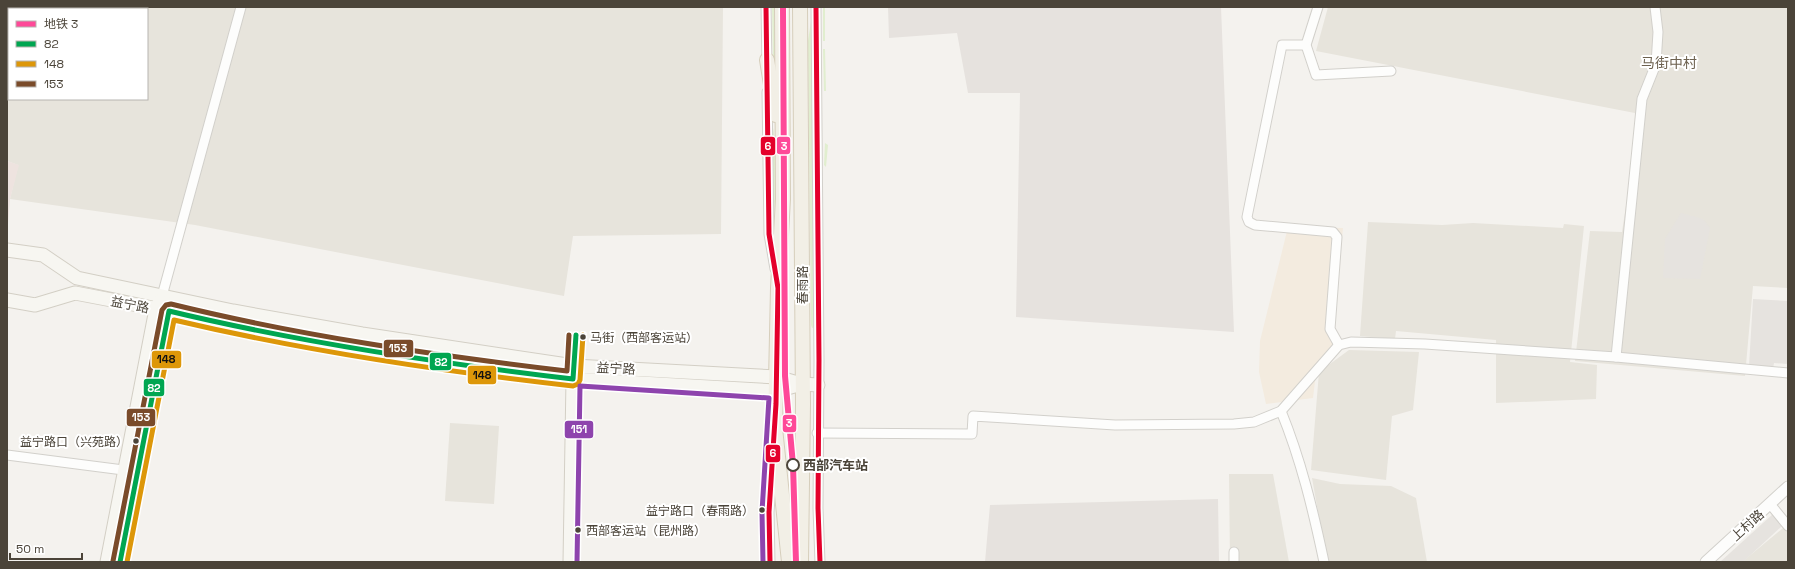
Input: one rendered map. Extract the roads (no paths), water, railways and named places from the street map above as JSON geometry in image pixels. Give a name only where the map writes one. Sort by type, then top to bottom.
[{"type":"main road","name":"春雨路","points":[[782,7],[783,199],[778,288],[775,428],[789,562]]},
{"type":"main road","name":"春雨路","points":[[800,7],[802,384],[801,562]]},
{"type":"main road","points":[[800,34],[808,7]]},
{"type":"main road","points":[[766,60],[783,154]]},
{"type":"main road","name":"益宁路","points":[[7,250],[43,255],[77,278],[233,311],[362,334],[574,366],[777,384]]},
{"type":"main road","name":"益宁路","points":[[7,300],[35,305],[75,293],[163,310],[232,327],[359,350],[462,366],[573,379],[818,384]]},
{"type":"main road","points":[[107,562],[131,471],[163,310],[162,296]]},
{"type":"main road","points":[[570,562],[573,379]]},
{"type":"main road","points":[[120,562],[131,471]]},
{"type":"street","points":[[162,296],[241,7]]},
{"type":"street","points":[[766,7],[769,234],[778,288]]},
{"type":"street","points":[[816,7],[817,433],[820,562]]},
{"type":"street","points":[[1318,7],[1306,45],[1316,75],[1391,71]]},
{"type":"street","points":[[1616,357],[1642,98],[1656,64],[1658,32],[1655,7]]},
{"type":"street","points":[[1306,45],[1282,45],[1247,217],[1249,222],[1255,225],[1333,232],[1337,237],[1330,329],[1339,345]]},
{"type":"street","points":[[817,433],[972,434],[973,416],[1116,425],[1234,424],[1254,422],[1281,411],[1339,345],[1351,342],[1425,344],[1616,357],[1788,373]]},
{"type":"street","points":[[1281,411],[1295,446],[1312,505],[1324,562]]},
{"type":"street","points":[[770,562],[769,512],[775,428]]},
{"type":"street","points":[[7,455],[131,471]]},
{"type":"street","name":"上村路","points":[[1706,562],[1788,487]]},
{"type":"street","points":[[1770,504],[1788,526]]},
{"type":"street","points":[[1234,552],[1234,562]]},
{"type":"metro line","name":"3","points":[[783,7],[785,376],[793,465],[796,562]]},
{"type":"place","name":"马街（西部客运站）","points":[[583,337]]},
{"type":"place","name":"益宁路口（兴苑路）","points":[[136,441]]},
{"type":"place","name":"西部汽车站","points":[[793,465]]},
{"type":"place","name":"益宁路口（春雨路）","points":[[762,510]]},
{"type":"place","name":"西部客运站（昆州路）","points":[[578,530]]},
{"type":"district","name":"马街中村","points":[[1669,63]]}]
